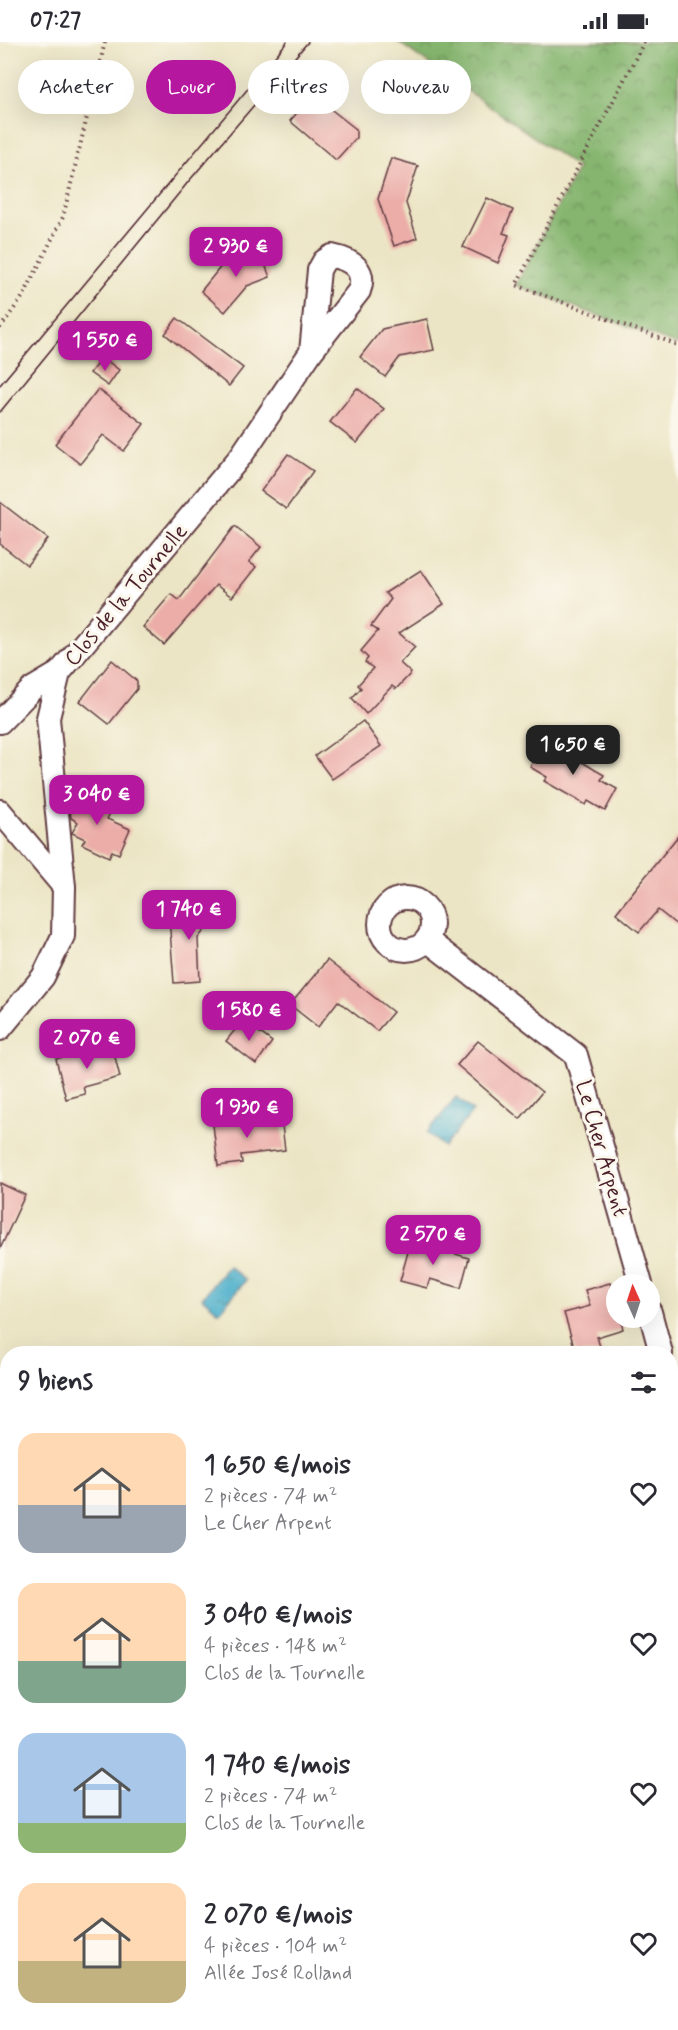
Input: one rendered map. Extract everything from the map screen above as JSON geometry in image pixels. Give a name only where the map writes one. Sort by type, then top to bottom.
[{"type":"street","name":"Clos de la Tournelle","points":[[0,1029],[43,977],[63,936],[64,887],[48,718],[59,673],[241,456],[311,352]]},
{"type":"street","points":[[0,722],[32,689],[59,673]]},
{"type":"street","points":[[0,811],[64,887]]},
{"type":"street","name":"Le Cher Arpent","points":[[427,940],[576,1055],[638,1274]]},
{"type":"street","points":[[654,1328],[659,1346]]},
{"type":"path","points":[[0,328],[24,295],[63,217],[105,42]]},
{"type":"path","points":[[644,42],[516,285],[678,345]]},
{"type":"green space","points":[[398,42],[678,42],[678,345],[516,285],[578,168],[471,93],[471,60],[424,60]]},
{"type":"water","points":[[456,1097],[473,1111],[444,1147],[427,1133]]},
{"type":"water","points":[[228,1266],[246,1280],[219,1312],[202,1298]]},
{"type":"building","points":[[296,114],[337,114],[356,129],[356,138],[336,160],[290,121]]},
{"type":"building","points":[[391,158],[418,166],[406,203],[417,238],[394,246],[378,199]]},
{"type":"building","points":[[487,198],[513,210],[503,233],[509,235],[498,263],[463,247]]},
{"type":"building","points":[[258,247],[270,277],[247,286],[225,312],[201,291],[227,259]]},
{"type":"building","points":[[177,318],[243,368],[229,386],[165,334]]},
{"type":"building","points":[[427,319],[434,350],[400,357],[385,377],[360,357],[382,329]]},
{"type":"building","points":[[102,357],[119,370],[108,386],[90,373]]},
{"type":"building","points":[[357,388],[384,409],[357,443],[330,422]]},
{"type":"building","points":[[98,389],[144,424],[124,451],[103,435],[80,464],[55,444]]},
{"type":"building","points":[[288,454],[313,471],[286,509],[261,491]]},
{"type":"building","points":[[0,502],[48,539],[27,565],[0,544]]},
{"type":"building","points":[[235,526],[261,547],[249,562],[256,567],[232,597],[216,585],[164,645],[143,627],[171,594],[179,600]]},
{"type":"building","points":[[421,570],[444,604],[399,633],[415,647],[400,663],[411,673],[396,689],[392,686],[366,714],[352,698],[361,688],[358,685],[373,668],[365,662],[368,658],[361,651],[378,631],[371,626],[391,599],[385,593]]},
{"type":"building","points":[[112,660],[137,681],[137,689],[109,724],[80,701]]},
{"type":"building","points":[[363,721],[381,746],[332,779],[315,756]]},
{"type":"building","points":[[544,742],[556,750],[569,746],[578,752],[580,761],[604,775],[601,780],[617,789],[605,811],[588,801],[586,805],[544,781],[547,777],[530,767]]},
{"type":"building","points":[[77,792],[113,808],[107,819],[130,829],[119,854],[112,851],[109,857],[82,844],[85,839],[72,833],[78,822],[71,818],[70,807]]},
{"type":"building","points":[[678,836],[678,926],[658,910],[639,932],[616,913]]},
{"type":"building","points":[[200,898],[218,914],[198,938],[200,981],[174,983],[169,917],[183,918]]},
{"type":"building","points":[[327,960],[393,1012],[377,1031],[338,1001],[318,1027],[290,1005]]},
{"type":"building","points":[[243,1020],[272,1042],[256,1064],[226,1041]]},
{"type":"building","points":[[478,1041],[542,1092],[520,1119],[457,1065]]},
{"type":"building","points":[[112,1045],[120,1077],[83,1087],[85,1094],[66,1099],[56,1059]]},
{"type":"building","points":[[281,1117],[285,1150],[241,1155],[242,1163],[218,1166],[213,1125]]},
{"type":"building","points":[[0,1183],[25,1195],[0,1249]]},
{"type":"building","points":[[411,1241],[469,1258],[461,1288],[430,1279],[427,1288],[400,1281]]},
{"type":"building","points":[[606,1284],[606,1328],[623,1329],[597,1337],[600,1346],[574,1346],[564,1313],[590,1306],[585,1290]]},
{"type":"tram line","points":[[0,385],[287,42]]},
{"type":"tram line","points":[[0,412],[189,181],[308,42]]}]
